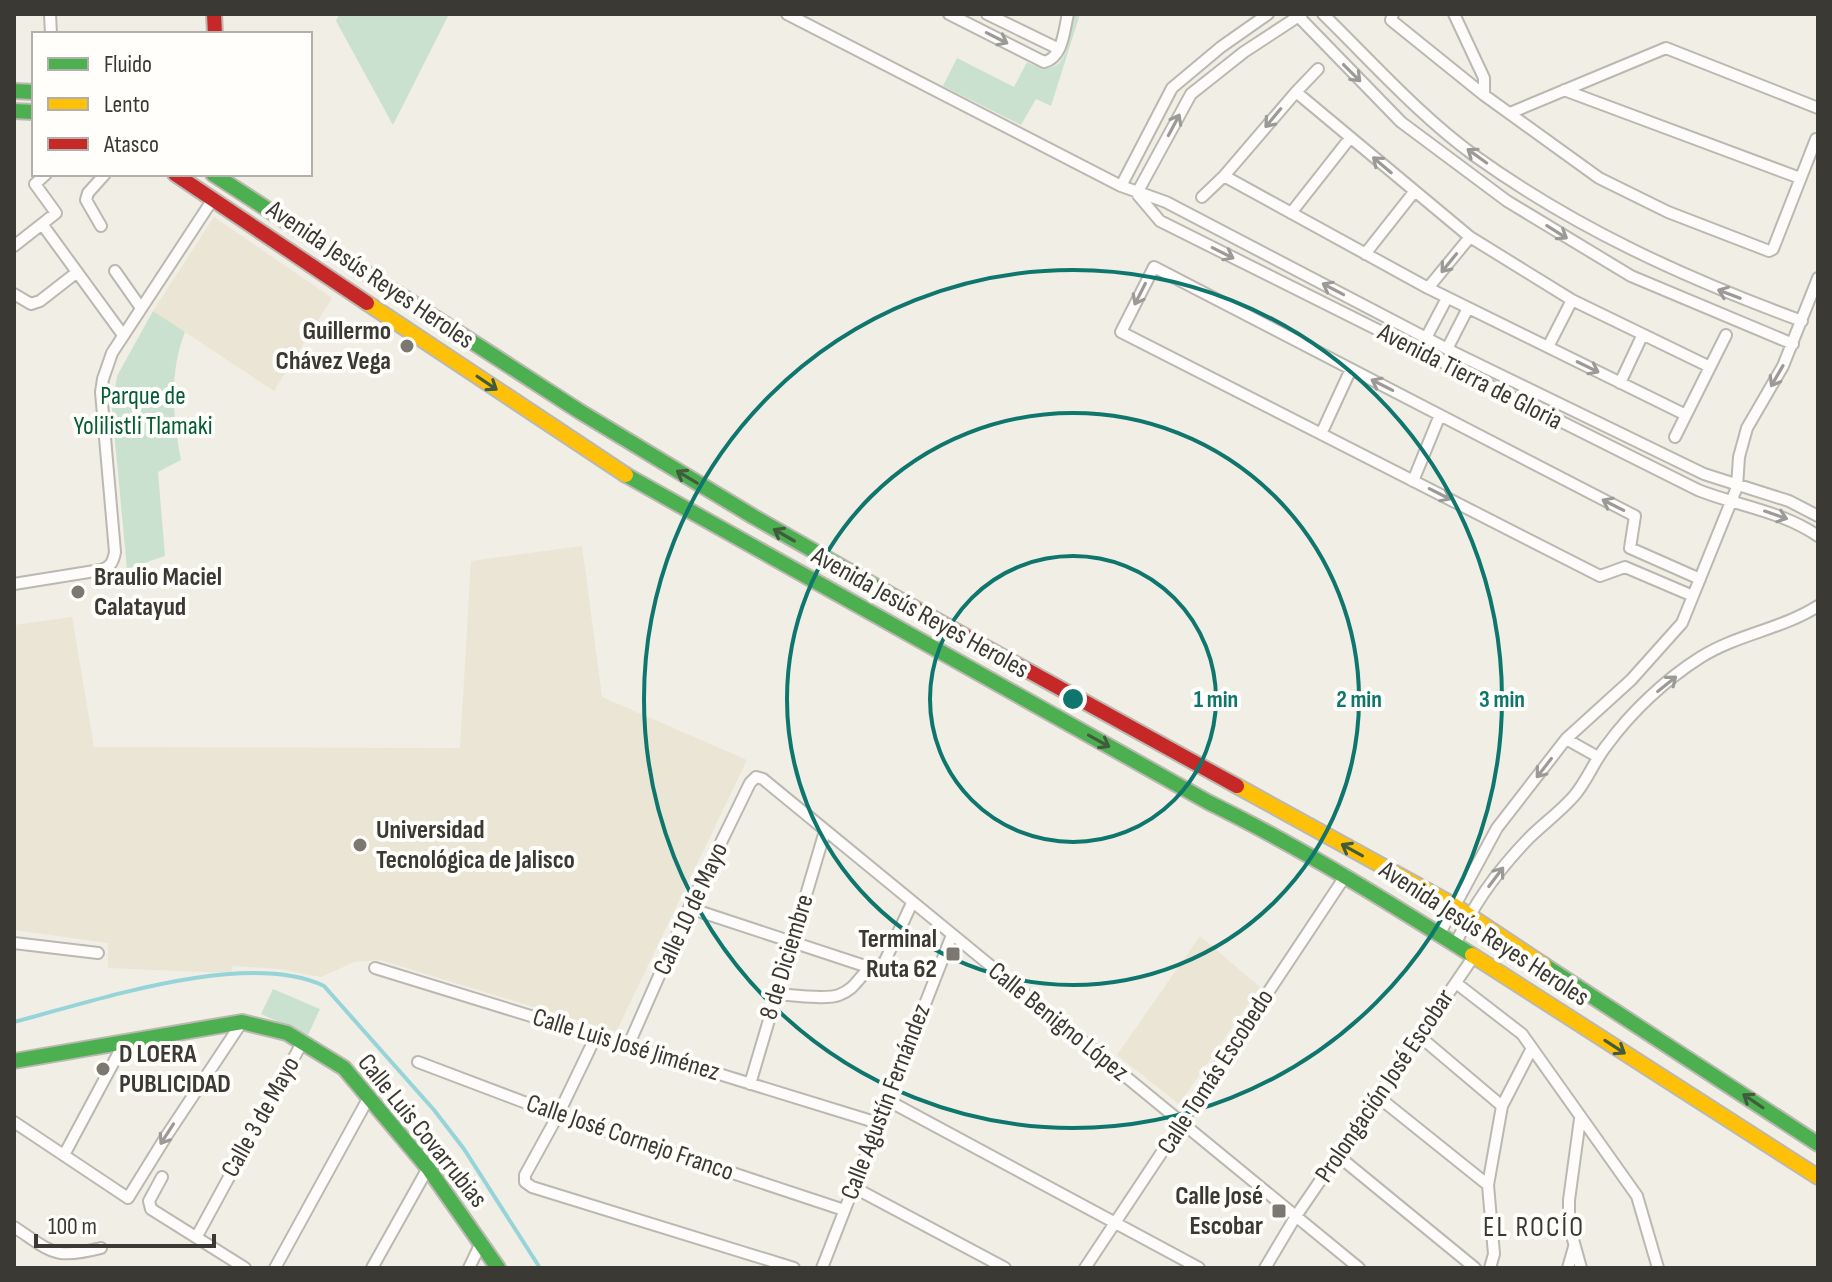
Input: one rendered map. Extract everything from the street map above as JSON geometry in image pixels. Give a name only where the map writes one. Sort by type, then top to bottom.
[{"type":"street","name":"Avenida Tierra de Gloria","points":[[787,14],[1121,186],[1166,202],[1447,349],[1704,474],[1789,501],[1818,516]]},
{"type":"street","points":[[949,14],[1044,62],[1051,61],[1059,49],[1068,14]]},
{"type":"street","points":[[987,14],[1059,49]]},
{"type":"street","points":[[1121,186],[1172,88],[1268,14]]},
{"type":"street","points":[[1323,14],[1473,155],[1536,196],[1630,249],[1708,286],[1802,321]]},
{"type":"street","points":[[1393,14],[1391,20],[1484,95],[1599,178],[1668,212],[1769,251],[1773,249],[1817,138]]},
{"type":"street","points":[[1454,14],[1484,78],[1484,95]]},
{"type":"street","points":[[1137,193],[1191,94],[1244,52],[1299,15],[1401,122],[1507,201],[1631,276],[1793,344]]},
{"type":"street","points":[[1510,113],[1666,48],[1818,108]]},
{"type":"street","points":[[1202,197],[1318,69]]},
{"type":"street","points":[[1564,90],[1800,178]]},
{"type":"street","points":[[1296,92],[1470,237],[1572,300],[1710,367]]},
{"type":"street","points":[[1291,213],[1350,138]]},
{"type":"street","points":[[14,246],[56,213],[35,184],[44,176]]},
{"type":"street","points":[[101,226],[86,200],[88,193],[103,176]]},
{"type":"street","name":"Avenida Jesús Reyes Heroles","points":[[178,176],[634,481],[1194,794],[1278,836],[1346,875],[1818,1177]]},
{"type":"street","points":[[14,584],[101,570],[113,561],[115,552],[101,392],[107,366],[123,335],[213,199],[219,176]]},
{"type":"street","name":"Avenida Jesús Reyes Heroles","points":[[219,176],[579,411],[754,517],[968,639],[1455,906],[1818,1144]]},
{"type":"street","points":[[1224,176],[1447,298],[1686,415]]},
{"type":"street","points":[[1365,254],[1414,192]]},
{"type":"street","name":"Avenida Tierra de Gloria","points":[[1137,193],[1160,221],[1472,379],[1698,490],[1731,504],[1784,517],[1818,536]]},
{"type":"street","points":[[42,224],[123,335]]},
{"type":"street","points":[[1428,288],[1470,237]]},
{"type":"street","points":[[1693,596],[1625,567],[1600,576],[1121,332],[1154,267],[1635,516],[1630,548],[1700,579]]},
{"type":"street","points":[[115,271],[141,308]]},
{"type":"street","points":[[14,294],[31,304],[78,276]]},
{"type":"street","points":[[1440,933],[1497,828],[1566,739],[1631,680],[1678,631],[1737,487],[1739,457],[1747,428],[1793,344],[1818,278]]},
{"type":"street","points":[[1426,338],[1447,298]]},
{"type":"street","points":[[1548,347],[1572,300]]},
{"type":"street","points":[[1447,349],[1468,308]]},
{"type":"street","points":[[1675,437],[1726,335]]},
{"type":"street","points":[[1620,383],[1642,336]]},
{"type":"street","points":[[1321,434],[1351,369]]},
{"type":"street","points":[[1413,481],[1440,415]]},
{"type":"street","points":[[738,540],[754,517]]},
{"type":"street","points":[[1456,943],[1468,916],[1499,873],[1529,838],[1575,796],[1598,757],[1651,697],[1699,658],[1727,643],[1786,622],[1818,606]]},
{"type":"street","points":[[1566,739],[1598,757]]},
{"type":"street","name":"Calle Benigno López","points":[[756,777],[763,779],[1359,1268]]},
{"type":"street","name":"Calle 10 de Mayo","points":[[629,1044],[689,908],[750,783],[756,777]]},
{"type":"street","name":"8 de Diciembre","points":[[750,1084],[825,831]]},
{"type":"street","name":"Calle Tomás Escobedo","points":[[1085,1268],[1346,875]]},
{"type":"street","points":[[689,908],[868,967],[884,963],[912,903]]},
{"type":"street","name":"Calle Agustín Fernández","points":[[822,1268],[952,935]]},
{"type":"street","points":[[14,943],[98,953]]},
{"type":"street","name":"Prolongación José Escobar","points":[[1296,1216],[1474,956]]},
{"type":"street","points":[[775,994],[837,996],[855,985],[868,967]]},
{"type":"street","name":"Calle Luis José Jiménez","points":[[375,968],[878,1123]]},
{"type":"street","points":[[1456,983],[1514,1027],[1532,1048],[1641,1203],[1658,1268]]},
{"type":"street","points":[[14,1122],[128,1198],[242,1022]]},
{"type":"street","name":"Calle Luis Covarrubias","points":[[14,1061],[242,1022],[272,1028],[303,1041],[344,1068],[369,1097],[428,1168],[498,1268]]},
{"type":"street","points":[[1418,1035],[1502,1106]]},
{"type":"street","points":[[596,1036],[525,1175],[525,1182],[532,1187],[794,1268]]},
{"type":"street","points":[[64,1155],[125,1041]]},
{"type":"street","name":"Calle 3 de Mayo","points":[[197,1236],[303,1041]]},
{"type":"street","points":[[1490,1268],[1494,1254],[1488,1185],[1502,1106],[1532,1048]]},
{"type":"street","name":"Calle José Cornejo Franco","points":[[418,1062],[558,1115],[844,1210]]},
{"type":"street","points":[[1377,1096],[1488,1185]]},
{"type":"street","points":[[275,1268],[369,1097]]},
{"type":"street","points":[[887,1100],[1199,1268]]},
{"type":"street","points":[[1580,1119],[1569,1200],[1569,1225],[1581,1268]]},
{"type":"street","points":[[1337,1155],[1475,1268]]},
{"type":"street","points":[[372,1268],[428,1168]]},
{"type":"street","points":[[162,1177],[149,1205],[245,1268]]},
{"type":"street","points":[[853,1187],[1005,1268]]},
{"type":"street","points":[[1265,1268],[1296,1216]]},
{"type":"street","points":[[14,1227],[44,1248],[58,1253],[74,1255],[101,1248]]},
{"type":"street","points":[[469,1268],[481,1243]]},
{"type":"street","points":[[1568,1268],[1574,1247]]},
{"type":"shaded area","points":[[214,217],[332,298],[274,391],[153,311]]},
{"type":"shaded area","name":"Universidad Tecnológica de Jalisco","points":[[582,546],[602,697],[747,760],[616,1032],[380,960],[354,962],[321,977],[279,969],[233,966],[231,973],[108,968],[108,943],[14,930],[14,625],[72,617],[94,747],[460,748],[471,561]]},
{"type":"shaded area","points":[[1200,936],[1260,987],[1179,1104],[1117,1055]]},
{"type":"green space","points":[[339,14],[449,14],[393,125],[336,21]]},
{"type":"green space","points":[[1075,14],[1080,14],[1051,106],[1036,99],[1021,125],[943,86],[957,58],[1014,87],[1027,62],[1051,68],[1058,64],[1067,48]]},
{"type":"green space","name":"Parque de Yolilistli Tlamaki","points":[[153,311],[185,332],[176,363],[174,395],[181,460],[158,472],[165,556],[127,569],[112,409],[117,376]]},
{"type":"green space","points":[[273,989],[320,1009],[308,1035],[261,1014]]},
{"type":"waterway","points":[[14,1022],[170,982],[213,976],[254,973],[292,976],[324,986],[434,1110],[464,1149],[540,1268]]},
{"type":"traffic: fast","points":[[14,91],[32,92]]},
{"type":"traffic: fast","points":[[14,111],[32,112]]},
{"type":"traffic: fast","points":[[216,176],[579,411],[754,517],[907,604]]},
{"type":"traffic: fast","points":[[626,475],[1309,856],[1472,955]]},
{"type":"traffic: fast","points":[[1544,965],[1818,1144]]},
{"type":"traffic: fast","points":[[14,1061],[242,1022],[287,1033],[344,1068],[428,1168],[498,1268]]},
{"type":"traffic: slow","points":[[367,303],[626,475]]},
{"type":"traffic: slow","points":[[1237,786],[1455,906],[1544,965]]},
{"type":"traffic: slow","points":[[1472,955],[1818,1177]]},
{"type":"traffic: jam","points":[[214,14],[215,32]]},
{"type":"traffic: jam","points":[[178,176],[367,303]]},
{"type":"traffic: jam","points":[[907,604],[1237,786]]},
{"type":"place","name":"Guillermo Chávez Vega","points":[[407,346]]},
{"type":"place","name":"Braulio Maciel Calatayud","points":[[78,592]]},
{"type":"place","name":"Universidad Tecnológica de Jalisco","points":[[360,845]]},
{"type":"place","name":"Terminal Ruta 62","points":[[953,954]]},
{"type":"place","name":"D LOERA PUBLICIDAD","points":[[103,1069]]},
{"type":"place","name":"Calle José Escobar","points":[[1279,1211]]},
{"type":"district","name":"EL ROCÍO","points":[[1534,1227]]}]
